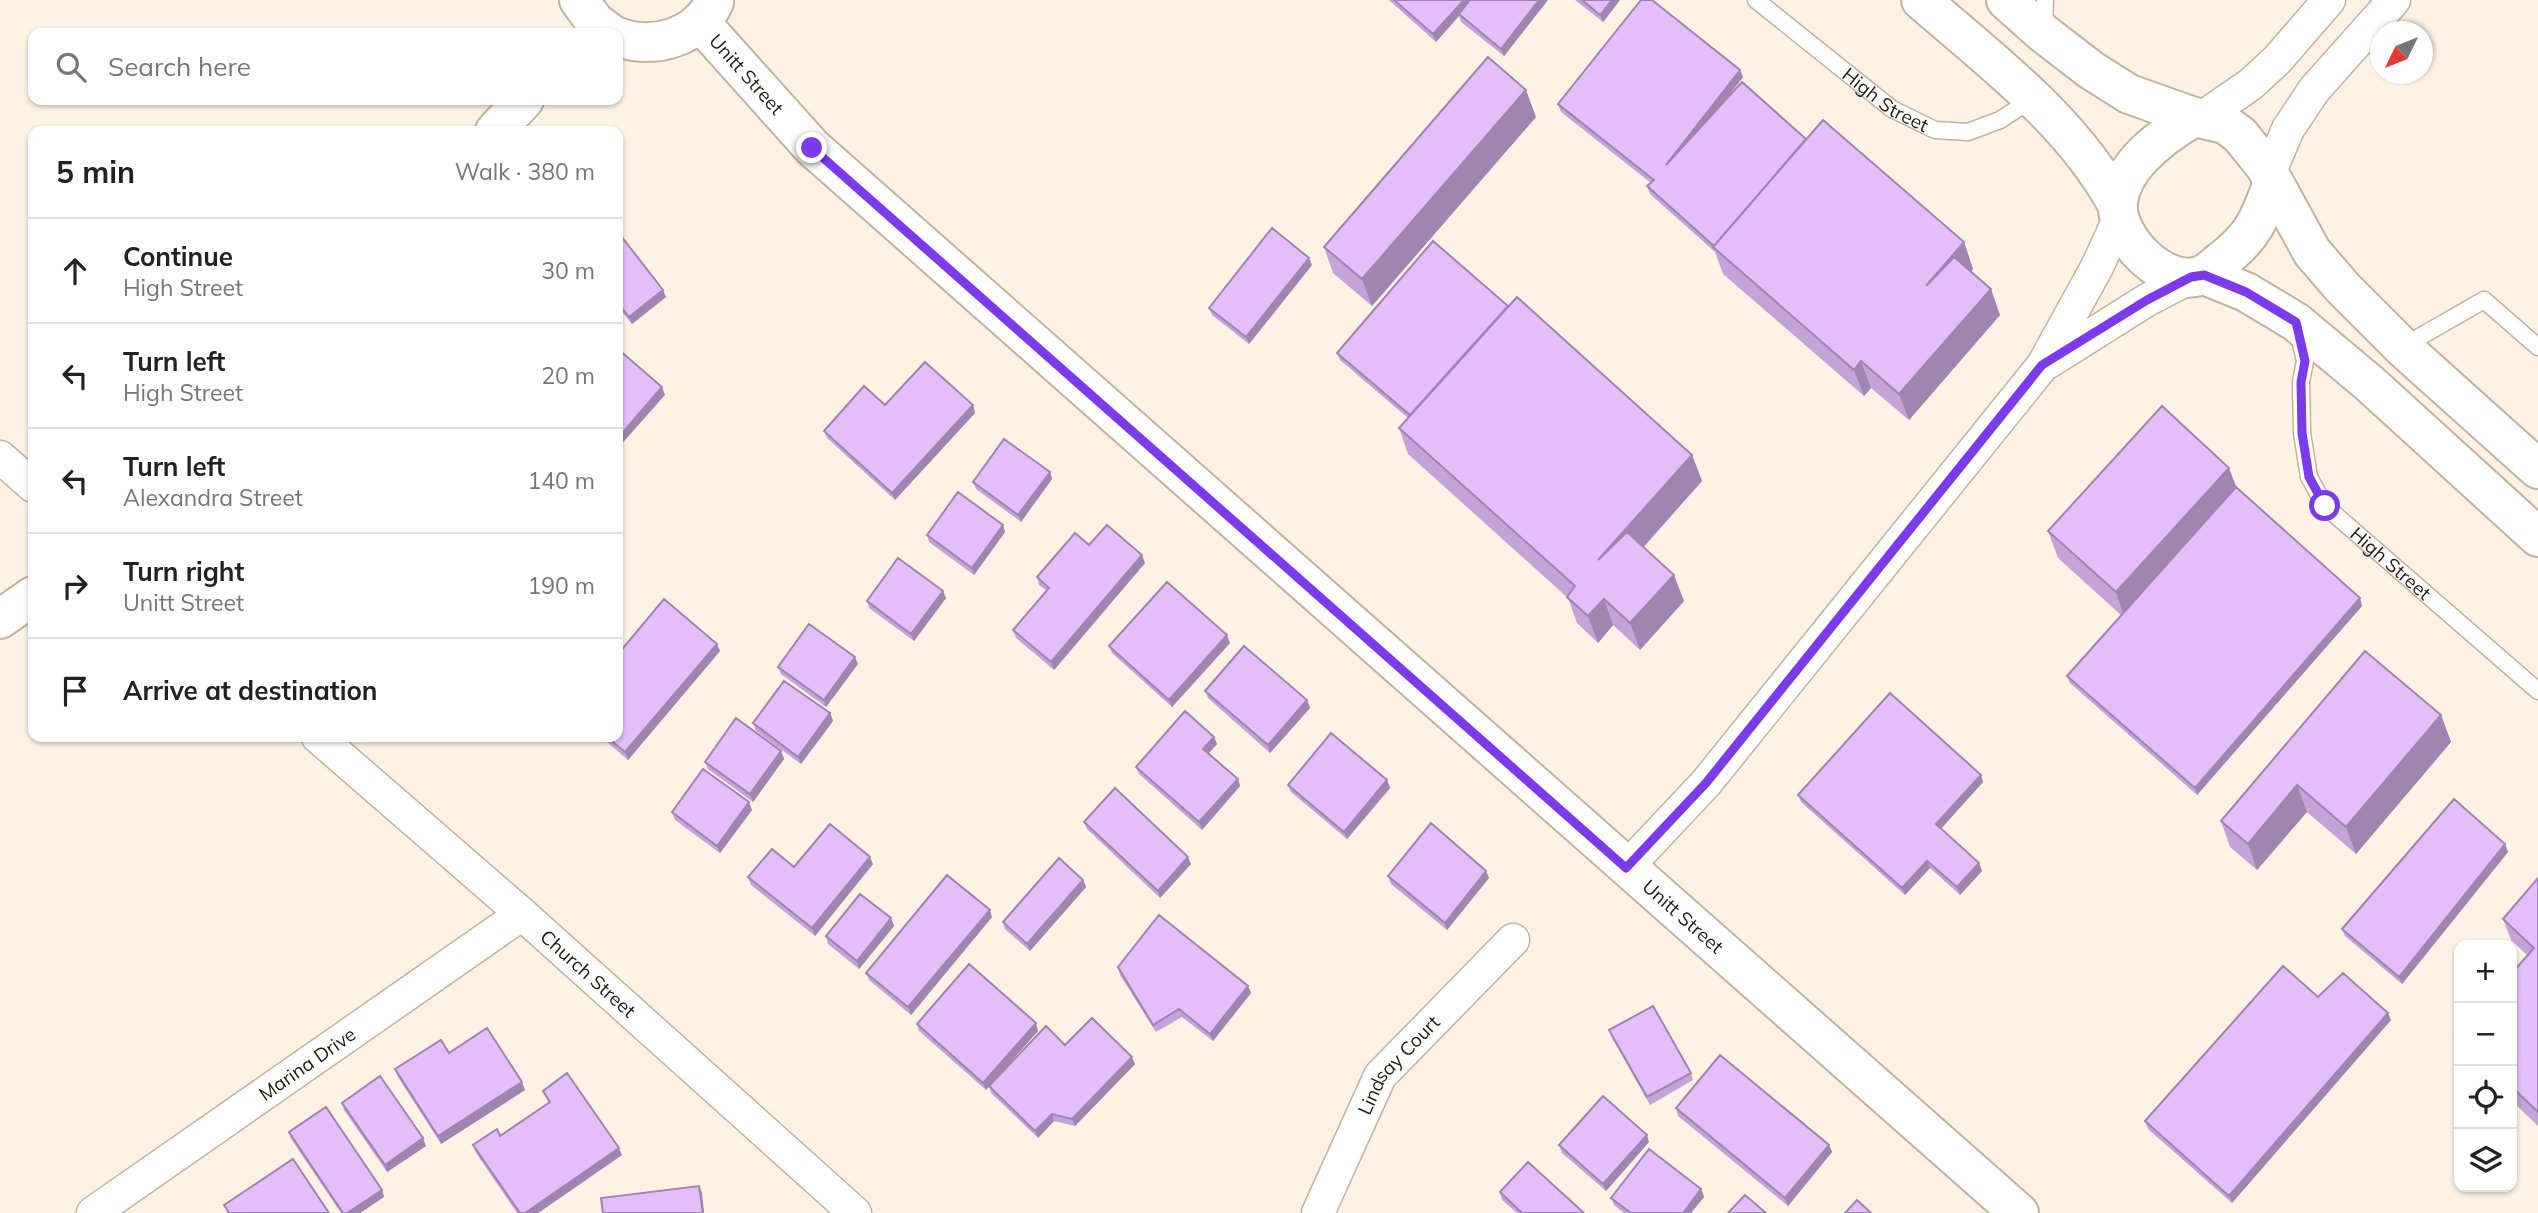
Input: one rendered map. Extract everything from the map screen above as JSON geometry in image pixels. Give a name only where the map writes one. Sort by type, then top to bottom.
[{"type":"street","points":[[1922,0],[2034,98],[2089,158],[2101,174],[2119,211],[2125,232],[2141,255],[2163,272],[2197,276],[2246,292],[2296,322],[2369,383],[2538,537]]},
{"type":"street","points":[[2006,0],[2044,17],[2091,70],[2129,94],[2198,118],[2225,124],[2240,135],[2252,148],[2271,178],[2312,251],[2343,288],[2402,346],[2538,469]]},
{"type":"street","points":[[1626,868],[1706,783],[2042,365],[2097,267],[2119,211],[2125,180],[2140,159],[2158,141],[2198,118],[2260,76],[2329,0]]},
{"type":"street","points":[[2042,365],[2147,300],[2197,276],[2249,236],[2262,213],[2288,129],[2314,90],[2394,0]]},
{"type":"street","points":[[623,35],[647,44],[674,39],[707,11]]},
{"type":"street","name":"Unitt Street","points":[[707,11],[812,148],[2019,1213]]},
{"type":"street","points":[[500,126],[519,105]]},
{"type":"street","points":[[0,457],[28,482]]},
{"type":"street","points":[[0,619],[28,599]]},
{"type":"street","name":"Church Street","points":[[324,742],[522,914],[855,1213]]},
{"type":"street","name":"Marina Drive","points":[[93,1213],[522,914]]},
{"type":"street","name":"Lindsay Court","points":[[1318,1213],[1380,1076],[1513,940]]},
{"type":"lane","name":"High Street","points":[[1756,0],[1892,108],[1935,130],[1968,132],[2000,120],[2034,98]]},
{"type":"lane","points":[[2402,346],[2484,300],[2538,346]]},
{"type":"lane","name":"High Street","points":[[2296,322],[2305,361],[2301,382],[2302,433],[2309,477],[2325,506],[2538,691]]},
{"type":"building","points":[[1394,0],[1464,0],[1433,34]]},
{"type":"building","points":[[1470,0],[1539,0],[1501,49],[1459,14]]},
{"type":"building","points":[[1582,0],[1612,0],[1600,15]]},
{"type":"building","points":[[1641,0],[1652,0],[1740,70],[1666,165],[1742,82],[1806,139],[1714,246],[1647,186],[1654,180],[1558,104]]},
{"type":"building","points":[[1488,57],[1526,90],[1362,279],[1324,247]]},
{"type":"building","points":[[1823,120],[1964,242],[1926,286],[1954,257],[1991,289],[1899,394],[1861,361],[1854,370],[1713,247]]},
{"type":"building","points":[[1272,228],[1309,258],[1246,337],[1209,308]]},
{"type":"building","points":[[623,238],[663,290],[629,317],[623,309]]},
{"type":"building","points":[[1433,241],[1508,306],[1410,415],[1337,353]]},
{"type":"building","points":[[1517,297],[1692,455],[1598,560],[1627,532],[1674,575],[1630,623],[1604,599],[1588,616],[1567,597],[1575,586],[1399,428]]},
{"type":"building","points":[[623,353],[662,387],[623,432]]},
{"type":"building","points":[[925,362],[973,405],[892,493],[824,431],[864,386],[885,405]]},
{"type":"building","points":[[2162,406],[2229,468],[2116,592],[2048,531]]},
{"type":"building","points":[[1004,439],[1050,472],[1018,515],[973,482]]},
{"type":"building","points":[[2236,487],[2360,598],[2195,788],[2067,676]]},
{"type":"building","points":[[958,492],[1003,525],[972,568],[927,535]]},
{"type":"building","points":[[1107,525],[1142,555],[1051,662],[1013,630],[1049,588],[1037,577],[1075,533],[1089,545]]},
{"type":"building","points":[[898,558],[943,591],[911,634],[867,601]]},
{"type":"building","points":[[1167,582],[1227,635],[1169,700],[1109,646]]},
{"type":"building","points":[[664,599],[717,644],[625,752],[613,742],[623,742],[623,648]]},
{"type":"building","points":[[809,624],[855,657],[824,700],[778,667]]},
{"type":"building","points":[[1244,646],[1307,700],[1268,745],[1205,691]]},
{"type":"building","points":[[2365,651],[2441,715],[2346,827],[2297,785],[2248,844],[2221,821]]},
{"type":"building","points":[[784,681],[830,713],[798,757],[753,723]]},
{"type":"building","points":[[1890,693],[1981,775],[1936,824],[1979,863],[1957,887],[1927,861],[1902,888],[1798,795]]},
{"type":"building","points":[[1185,711],[1214,737],[1203,749],[1238,779],[1199,822],[1136,767]]},
{"type":"building","points":[[736,718],[781,751],[750,794],[705,762]]},
{"type":"building","points":[[1331,733],[1387,780],[1344,832],[1288,785]]},
{"type":"building","points":[[703,769],[749,802],[717,846],[672,812]]},
{"type":"building","points":[[1115,788],[1188,857],[1158,891],[1084,822]]},
{"type":"building","points":[[2454,799],[2505,844],[2399,977],[2342,929]]},
{"type":"building","points":[[1431,823],[1486,871],[1445,923],[1388,876]]},
{"type":"building","points":[[830,824],[870,857],[812,928],[748,877],[772,849],[794,867]]},
{"type":"building","points":[[1059,858],[1083,880],[1027,944],[1003,922]]},
{"type":"building","points":[[947,875],[990,910],[908,1007],[866,973]]},
{"type":"building","points":[[2538,878],[2538,1112],[2517,1092],[2517,967],[2534,948],[2503,919]]},
{"type":"building","points":[[860,894],[891,918],[857,961],[826,936]]},
{"type":"building","points":[[1159,915],[1248,986],[1210,1034],[1179,1009],[1153,1025],[1118,967]]},
{"type":"building","points":[[969,964],[1036,1023],[983,1083],[917,1024]]},
{"type":"building","points":[[2283,966],[2318,997],[2343,973],[2388,1013],[2229,1196],[2145,1121]]},
{"type":"building","points":[[1653,1006],[1691,1073],[1647,1097],[1609,1030]]},
{"type":"building","points":[[1092,1018],[1132,1057],[1072,1119],[1052,1114],[1035,1131],[989,1086],[1046,1026],[1065,1045]]},
{"type":"building","points":[[487,1028],[522,1082],[438,1136],[395,1069],[441,1040],[449,1053]]},
{"type":"building","points":[[1720,1055],[1829,1145],[1785,1198],[1676,1108]]},
{"type":"building","points":[[567,1073],[619,1148],[525,1213],[520,1213],[473,1145],[497,1129],[500,1136],[550,1102],[543,1091]]},
{"type":"building","points":[[380,1076],[423,1138],[385,1165],[342,1103]]},
{"type":"building","points":[[1603,1096],[1647,1135],[1603,1184],[1559,1145]]},
{"type":"building","points":[[326,1107],[382,1190],[347,1213],[343,1213],[289,1132]]},
{"type":"building","points":[[1649,1149],[1701,1189],[1683,1213],[1631,1213],[1611,1198]]},
{"type":"building","points":[[293,1159],[329,1213],[229,1213],[224,1205]]},
{"type":"building","points":[[1528,1162],[1584,1213],[1522,1213],[1500,1192]]},
{"type":"building","points":[[699,1186],[703,1213],[603,1213],[601,1198]]},
{"type":"building","points":[[1745,1195],[1766,1213],[1728,1213]]},
{"type":"building","points":[[1857,1200],[1871,1213],[1845,1213]]},
{"type":"route","points":[[812,148],[1626,868],[1706,783],[2042,365],[2147,300],[2191,277],[2204,275],[2246,292],[2296,322],[2305,361],[2301,382],[2302,433],[2309,477],[2325,506]]}]
